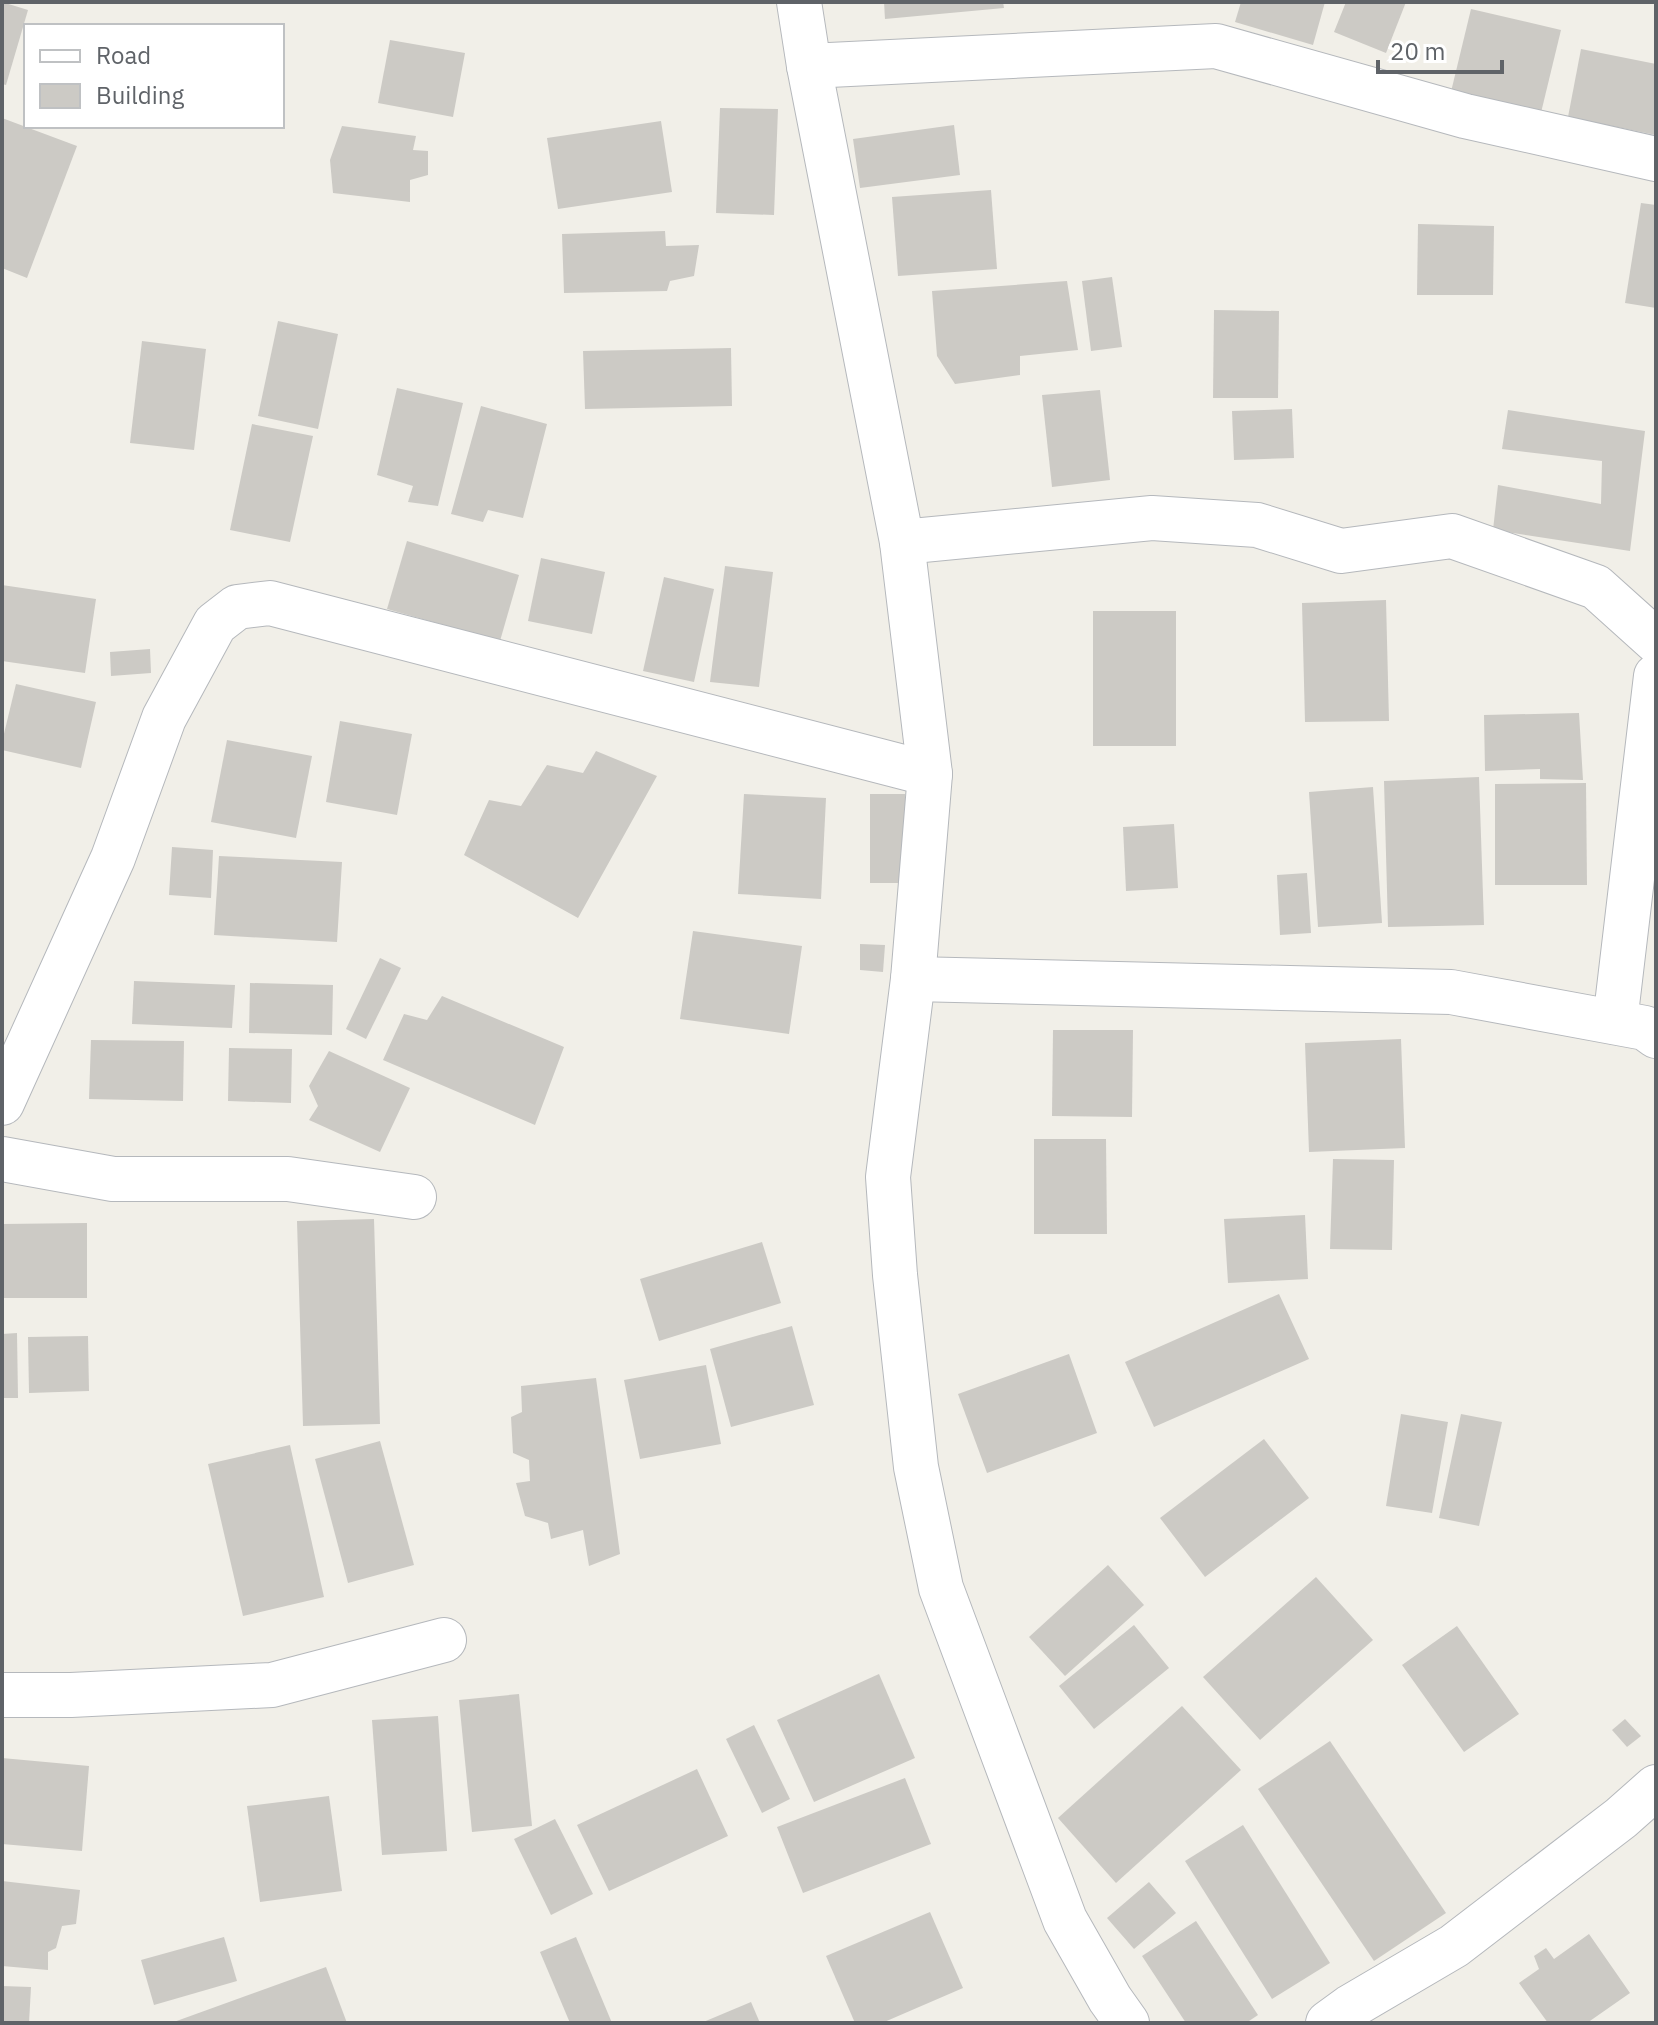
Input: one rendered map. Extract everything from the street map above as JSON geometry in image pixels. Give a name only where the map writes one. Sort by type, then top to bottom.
[{"type":"street","points":[[799,2],[902,542],[930,774],[913,979],[888,1177],[895,1275],[916,1467],[941,1588],[1065,1920],[1127,2023]]},
{"type":"street","points":[[809,66],[1216,46],[1465,116],[1656,159]]},
{"type":"street","points":[[902,542],[1152,518],[1257,525],[1341,551],[1452,536],[1596,587],[1656,641]]},
{"type":"street","points":[[2,1103],[113,858],[164,718],[215,624],[237,607],[270,603],[930,774]]},
{"type":"street","points":[[1615,1022],[1656,676]]},
{"type":"street","points":[[913,979],[1451,992],[1645,1028],[1656,1036]]},
{"type":"street","points":[[2,1159],[113,1179],[288,1179],[414,1197]]},
{"type":"street","points":[[2,1695],[71,1695],[272,1685],[444,1640]]},
{"type":"street","points":[[1328,2023],[1454,1946],[1621,1818],[1656,1787]]},
{"type":"building","points":[[2,2],[28,10],[6,85],[2,84]]},
{"type":"building","points":[[884,2],[1003,2],[1004,8],[885,19]]},
{"type":"building","points":[[1241,2],[1325,2],[1313,45],[1235,22]]},
{"type":"building","points":[[1346,2],[1406,2],[1386,53],[1334,32]]},
{"type":"building","points":[[1471,9],[1561,30],[1539,121],[1449,100]]},
{"type":"building","points":[[390,40],[465,53],[453,117],[378,103]]},
{"type":"building","points":[[1581,49],[1656,64],[1656,135],[1568,117]]},
{"type":"building","points":[[720,108],[778,109],[774,215],[716,213]]},
{"type":"building","points":[[2,118],[77,146],[27,278],[2,268]]},
{"type":"building","points":[[661,121],[672,192],[558,209],[547,138]]},
{"type":"building","points":[[954,125],[960,175],[860,188],[853,139]]},
{"type":"building","points":[[342,126],[416,136],[413,150],[428,151],[428,175],[410,180],[410,202],[333,193],[330,160]]},
{"type":"building","points":[[991,190],[997,269],[898,276],[892,197]]},
{"type":"building","points":[[1641,203],[1656,205],[1656,308],[1625,303]]},
{"type":"building","points":[[1418,224],[1494,226],[1493,295],[1417,295]]},
{"type":"building","points":[[665,231],[666,246],[699,245],[694,276],[670,281],[667,291],[564,293],[562,234]]},
{"type":"building","points":[[1112,277],[1122,347],[1091,351],[1082,281]]},
{"type":"building","points":[[1067,281],[1078,350],[1020,356],[1020,375],[955,384],[937,356],[932,291]]},
{"type":"building","points":[[1214,310],[1279,311],[1278,398],[1213,398]]},
{"type":"building","points":[[278,321],[338,334],[318,429],[258,416]]},
{"type":"building","points":[[142,341],[206,349],[194,450],[130,443]]},
{"type":"building","points":[[731,348],[732,406],[585,409],[583,351]]},
{"type":"building","points":[[397,388],[463,403],[438,506],[408,502],[413,486],[377,475]]},
{"type":"building","points":[[1100,390],[1110,480],[1052,487],[1042,395]]},
{"type":"building","points":[[481,406],[547,424],[523,518],[488,510],[483,522],[451,514]]},
{"type":"building","points":[[1292,409],[1294,458],[1234,460],[1232,411]]},
{"type":"building","points":[[1508,410],[1645,431],[1630,551],[1493,530],[1498,485],[1601,504],[1602,461],[1502,449]]},
{"type":"building","points":[[252,424],[313,436],[290,542],[230,530]]},
{"type":"building","points":[[407,541],[519,575],[500,641],[387,609]]},
{"type":"building","points":[[541,558],[605,572],[592,634],[528,621]]},
{"type":"building","points":[[725,566],[773,572],[759,687],[710,682]]},
{"type":"building","points":[[664,577],[714,589],[694,682],[643,671]]},
{"type":"building","points":[[2,585],[96,599],[85,673],[2,661]]},
{"type":"building","points":[[1386,600],[1389,721],[1305,722],[1302,603]]},
{"type":"building","points":[[1093,611],[1176,611],[1176,746],[1093,746]]},
{"type":"building","points":[[150,649],[151,673],[111,676],[110,652]]},
{"type":"building","points":[[16,684],[96,702],[81,768],[2,750]]},
{"type":"building","points":[[1579,713],[1583,780],[1540,779],[1540,769],[1485,771],[1484,715]]},
{"type":"building","points":[[340,721],[412,734],[397,815],[326,802]]},
{"type":"building","points":[[227,740],[312,756],[296,838],[211,822]]},
{"type":"building","points":[[596,751],[657,776],[578,918],[464,855],[489,800],[521,806],[547,765],[583,773]]},
{"type":"building","points":[[1479,777],[1484,925],[1388,927],[1384,781]]},
{"type":"building","points":[[1586,783],[1587,885],[1495,885],[1495,784]]},
{"type":"building","points":[[1373,787],[1382,923],[1318,927],[1309,792]]},
{"type":"building","points":[[744,794],[826,798],[821,899],[738,894]]},
{"type":"building","points":[[870,794],[905,794],[905,883],[870,883]]},
{"type":"building","points":[[1174,824],[1178,888],[1126,891],[1123,827]]},
{"type":"building","points":[[172,847],[213,850],[211,898],[169,895]]},
{"type":"building","points":[[219,856],[342,862],[337,942],[214,935]]},
{"type":"building","points":[[1307,873],[1311,933],[1280,935],[1277,875]]},
{"type":"building","points":[[693,931],[802,946],[789,1034],[680,1019]]},
{"type":"building","points":[[860,944],[885,945],[883,972],[860,970]]},
{"type":"building","points":[[380,958],[401,968],[366,1039],[346,1029]]},
{"type":"building","points":[[134,981],[235,985],[232,1028],[132,1024]]},
{"type":"building","points":[[250,983],[333,985],[332,1035],[249,1033]]},
{"type":"building","points":[[442,996],[564,1047],[535,1125],[383,1060],[404,1014],[427,1020]]},
{"type":"building","points":[[1053,1030],[1133,1030],[1132,1117],[1052,1116]]},
{"type":"building","points":[[1401,1039],[1405,1148],[1309,1152],[1305,1043]]},
{"type":"building","points":[[91,1040],[184,1041],[183,1101],[89,1099]]},
{"type":"building","points":[[229,1048],[292,1049],[291,1103],[228,1101]]},
{"type":"building","points":[[329,1051],[410,1088],[380,1152],[309,1120],[318,1106],[309,1086]]},
{"type":"building","points":[[1034,1139],[1106,1139],[1107,1234],[1034,1234]]},
{"type":"building","points":[[1333,1159],[1394,1160],[1392,1250],[1330,1249]]},
{"type":"building","points":[[1305,1215],[1308,1279],[1228,1283],[1224,1219]]},
{"type":"building","points":[[374,1219],[380,1424],[303,1426],[297,1221]]},
{"type":"building","points":[[87,1223],[87,1298],[2,1298],[2,1224]]},
{"type":"building","points":[[762,1242],[781,1303],[659,1341],[640,1279]]},
{"type":"building","points":[[1279,1294],[1309,1359],[1154,1427],[1125,1362]]},
{"type":"building","points":[[792,1326],[814,1405],[731,1427],[710,1349]]},
{"type":"building","points":[[17,1333],[18,1398],[2,1398],[2,1334]]},
{"type":"building","points":[[88,1336],[89,1391],[29,1393],[28,1337]]},
{"type":"building","points":[[1069,1354],[1097,1433],[987,1473],[958,1394]]},
{"type":"building","points":[[706,1365],[721,1444],[640,1459],[624,1380]]},
{"type":"building","points":[[596,1378],[620,1554],[589,1566],[583,1530],[551,1539],[548,1523],[525,1516],[516,1483],[530,1481],[529,1460],[513,1453],[511,1417],[522,1412],[521,1386]]},
{"type":"building","points":[[1401,1414],[1448,1422],[1432,1513],[1386,1506]]},
{"type":"building","points":[[1461,1414],[1502,1422],[1479,1526],[1439,1518]]},
{"type":"building","points":[[1264,1439],[1309,1498],[1205,1577],[1160,1518]]},
{"type":"building","points":[[380,1441],[414,1565],[348,1583],[315,1459]]},
{"type":"building","points":[[290,1445],[324,1597],[243,1616],[208,1464]]},
{"type":"building","points":[[1108,1565],[1144,1605],[1065,1676],[1029,1637]]},
{"type":"building","points":[[1316,1577],[1373,1640],[1260,1740],[1203,1677]]},
{"type":"building","points":[[1134,1625],[1169,1668],[1094,1729],[1059,1686]]},
{"type":"building","points":[[1457,1626],[1519,1714],[1464,1752],[1402,1665]]},
{"type":"building","points":[[879,1674],[915,1758],[814,1802],[777,1720]]},
{"type":"building","points":[[519,1694],[532,1826],[472,1832],[459,1700]]},
{"type":"building","points":[[1182,1706],[1241,1770],[1116,1883],[1058,1818]]},
{"type":"building","points":[[438,1716],[447,1851],[382,1855],[372,1720]]},
{"type":"building","points":[[1625,1719],[1641,1736],[1627,1747],[1612,1730]]},
{"type":"building","points":[[754,1725],[790,1799],[762,1813],[726,1739]]},
{"type":"building","points":[[1330,1741],[1446,1913],[1374,1961],[1258,1789]]},
{"type":"building","points":[[2,1758],[89,1766],[82,1851],[2,1844]]},
{"type":"building","points":[[697,1769],[728,1836],[609,1891],[577,1825]]},
{"type":"building","points":[[905,1778],[931,1844],[803,1893],[777,1827]]},
{"type":"building","points":[[329,1796],[342,1891],[260,1902],[247,1806]]},
{"type":"building","points":[[555,1819],[593,1894],[551,1915],[514,1839]]},
{"type":"building","points":[[1243,1825],[1330,1963],[1272,1999],[1185,1861]]},
{"type":"building","points":[[2,1881],[80,1890],[76,1924],[62,1926],[56,1948],[48,1952],[48,1970],[2,1966]]},
{"type":"building","points":[[1149,1882],[1176,1913],[1134,1949],[1107,1918]]},
{"type":"building","points":[[930,1912],[963,1988],[882,2023],[855,2023],[826,1956]]},
{"type":"building","points":[[1196,1921],[1258,2015],[1246,2023],[1186,2023],[1142,1956]]},
{"type":"building","points":[[1589,1934],[1630,1993],[1587,2023],[1548,2023],[1519,1983],[1539,1969],[1534,1956],[1546,1948],[1554,1959]]},
{"type":"building","points":[[224,1937],[237,1981],[154,2005],[141,1960]]},
{"type":"building","points":[[576,1937],[612,2023],[570,2023],[540,1952]]},
{"type":"building","points":[[326,1967],[347,2023],[171,2023]]},
{"type":"building","points":[[2,1986],[31,1987],[29,2023],[2,2023]]},
{"type":"building","points":[[751,2002],[760,2023],[701,2023]]}]
